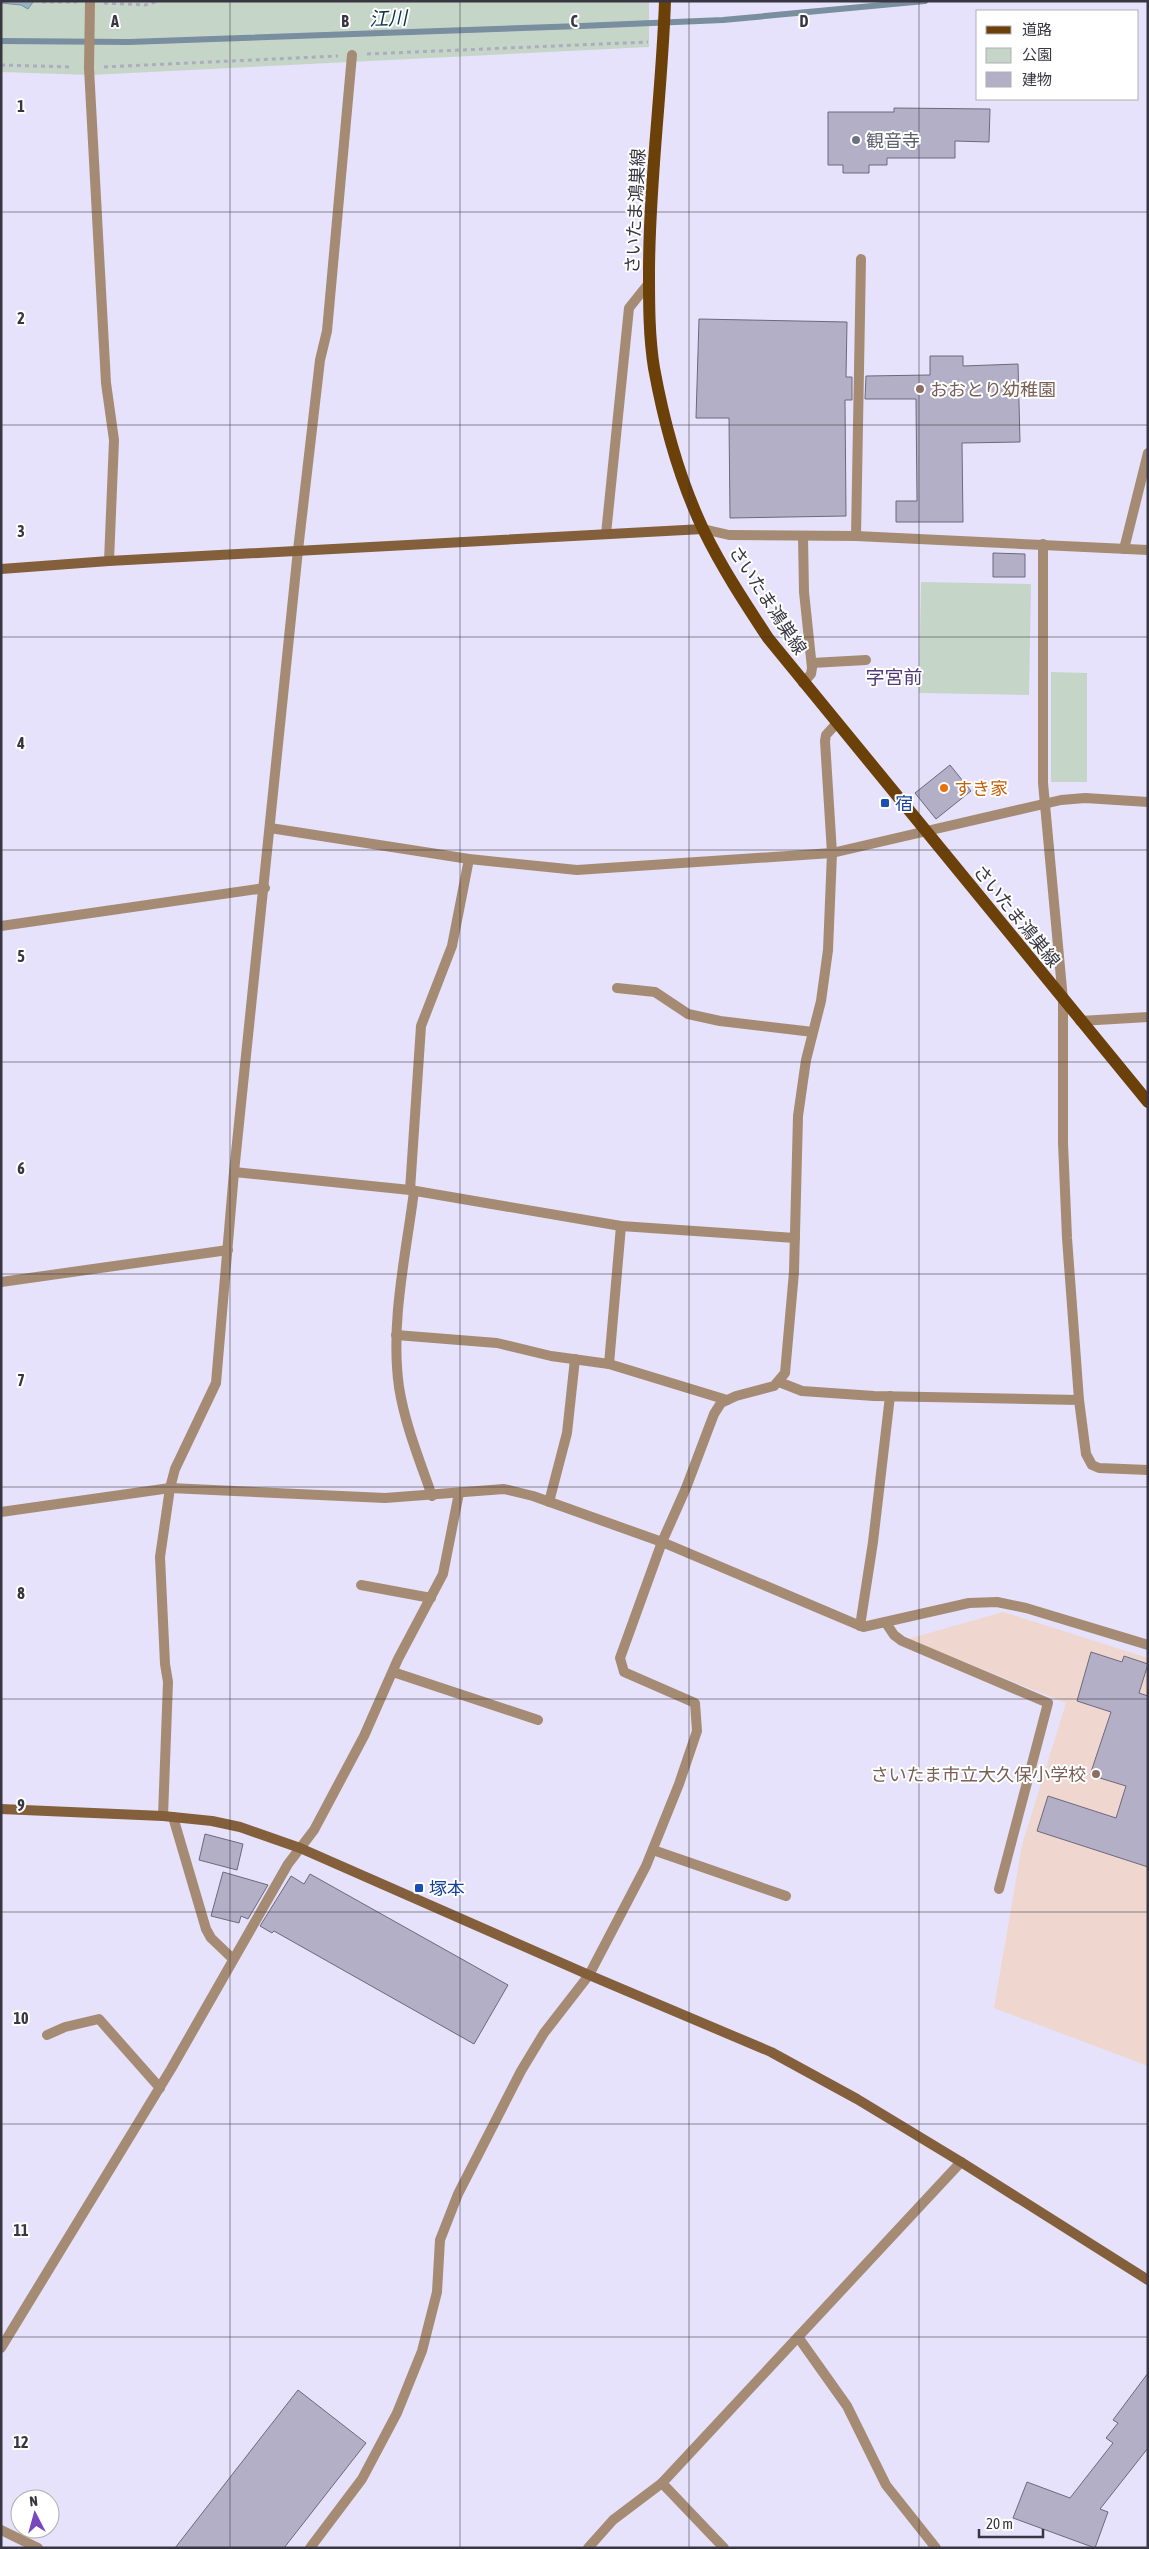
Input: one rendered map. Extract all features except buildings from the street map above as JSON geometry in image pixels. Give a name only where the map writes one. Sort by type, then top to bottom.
[{"type":"main road","name":"さいたま鴻巣線","points":[[665,1],[658,39],[652,174],[649,283],[654,366],[665,419],[703,529],[720,563],[768,638],[836,724],[1148,1102]]},
{"type":"street","points":[[89,2],[89,63],[106,383],[114,440],[109,560]]},
{"type":"street","points":[[233,1959],[211,1938],[206,1929],[168,1816],[168,1682],[165,1664],[160,1557],[174,1472],[216,1383],[234,1172],[298,550],[320,360],[327,331],[352,55]]},
{"type":"street","points":[[856,536],[861,259]]},
{"type":"street","points":[[606,534],[629,308],[649,283]]},
{"type":"street","points":[[1124,549],[1148,453]]},
{"type":"street","points":[[1,569],[109,560],[703,529],[729,535],[856,536],[1148,550]]},
{"type":"street","points":[[803,536],[804,592],[812,663],[811,674],[803,683]]},
{"type":"street","points":[[1043,544],[1043,783],[1064,1000],[1062,1143],[1079,1400],[1086,1454],[1092,1466],[1148,1470]]},
{"type":"street","points":[[812,663],[866,660]]},
{"type":"street","points":[[310,2548],[362,2479],[397,2413],[422,2351],[437,2292],[440,2240],[458,2194],[521,2071],[544,2033],[589,1975],[653,1850],[697,1731],[695,1703],[624,1672],[620,1658],[662,1542],[692,1474],[710,1421],[717,1408],[741,1394],[769,1389],[779,1382],[786,1368],[793,1290],[798,1116],[806,1060],[827,963],[832,853],[824,741],[826,735],[836,724]]},
{"type":"street","points":[[270,828],[469,859],[576,870],[832,853],[1045,802],[1085,798],[1148,802]]},
{"type":"street","points":[[432,1496],[408,1426],[402,1399],[396,1334],[412,1190],[421,1026],[452,946],[469,859]]},
{"type":"street","points":[[1,926],[264,888]]},
{"type":"street","points":[[617,988],[655,992],[688,1014],[813,1032]]},
{"type":"street","points":[[1080,1021],[1148,1017]]},
{"type":"street","points":[[234,1172],[412,1190],[621,1226],[795,1238]]},
{"type":"street","points":[[609,1364],[621,1226]]},
{"type":"street","points":[[1,1282],[228,1250]]},
{"type":"street","points":[[396,1334],[435,1336],[503,1344],[551,1356],[609,1364],[728,1400]]},
{"type":"street","points":[[549,1502],[567,1433],[575,1359]]},
{"type":"street","points":[[779,1382],[802,1391],[890,1396],[1079,1400]]},
{"type":"street","points":[[860,1626],[874,1534],[890,1396]]},
{"type":"street","points":[[1,1512],[170,1488],[367,1498],[432,1496],[504,1489],[549,1502],[662,1542],[860,1626],[886,1623],[969,1603],[997,1602],[1026,1608],[1148,1646]]},
{"type":"street","points":[[1,2348],[160,2088],[288,1864],[314,1830],[364,1736],[393,1672],[432,1598],[447,1564],[459,1494]]},
{"type":"street","points":[[361,1586],[432,1598]]},
{"type":"street","points":[[886,1623],[894,1635],[902,1641],[1048,1703],[999,1889]]},
{"type":"street","points":[[393,1672],[538,1720]]},
{"type":"street","points":[[1,1809],[168,1816],[240,1827],[300,1848],[589,1975],[771,2052],[857,2099],[962,2162],[1148,2280]]},
{"type":"street","points":[[653,1850],[786,1896]]},
{"type":"street","points":[[47,2035],[65,2027],[99,2019],[160,2088]]},
{"type":"street","points":[[588,2548],[613,2520],[662,2483],[962,2162]]},
{"type":"street","points":[[798,2337],[846,2406],[886,2485],[936,2548]]},
{"type":"street","points":[[662,2483],[724,2548]]},
{"type":"street","points":[[1,2530],[38,2548]]},
{"type":"path","points":[[42,2],[145,5],[158,1]]},
{"type":"path","points":[[1,65],[352,55],[658,39]]},
{"type":"shaded area","name":"さいたま市立大久保小学校","points":[[1003,1612],[1148,1658],[1148,2066],[994,2008],[1022,1845],[1066,1703],[908,1639]]},
{"type":"green space","points":[[1,1],[649,1],[649,47],[90,75],[1,72]]},
{"type":"green space","points":[[921,582],[1031,584],[1029,695],[919,693]]},
{"type":"green space","points":[[1051,672],[1087,673],[1087,782],[1051,782]]},
{"type":"water","points":[[1,1],[33,2],[28,9],[21,5],[1,3]]},
{"type":"waterway","name":"江川","points":[[1,41],[129,42],[723,20],[925,1]]},
{"type":"place","name":"観音寺","points":[[856,140]]},
{"type":"place","name":"おおとり幼稚園","points":[[920,389]]},
{"type":"place","name":"すき家","points":[[944,788]]},
{"type":"place","name":"宿","points":[[885,803]]},
{"type":"place","name":"さいたま市立大久保小学校","points":[[1096,1774]]},
{"type":"place","name":"塚本","points":[[419,1888]]},
{"type":"district","name":"字宮前","points":[[894,677]]}]
